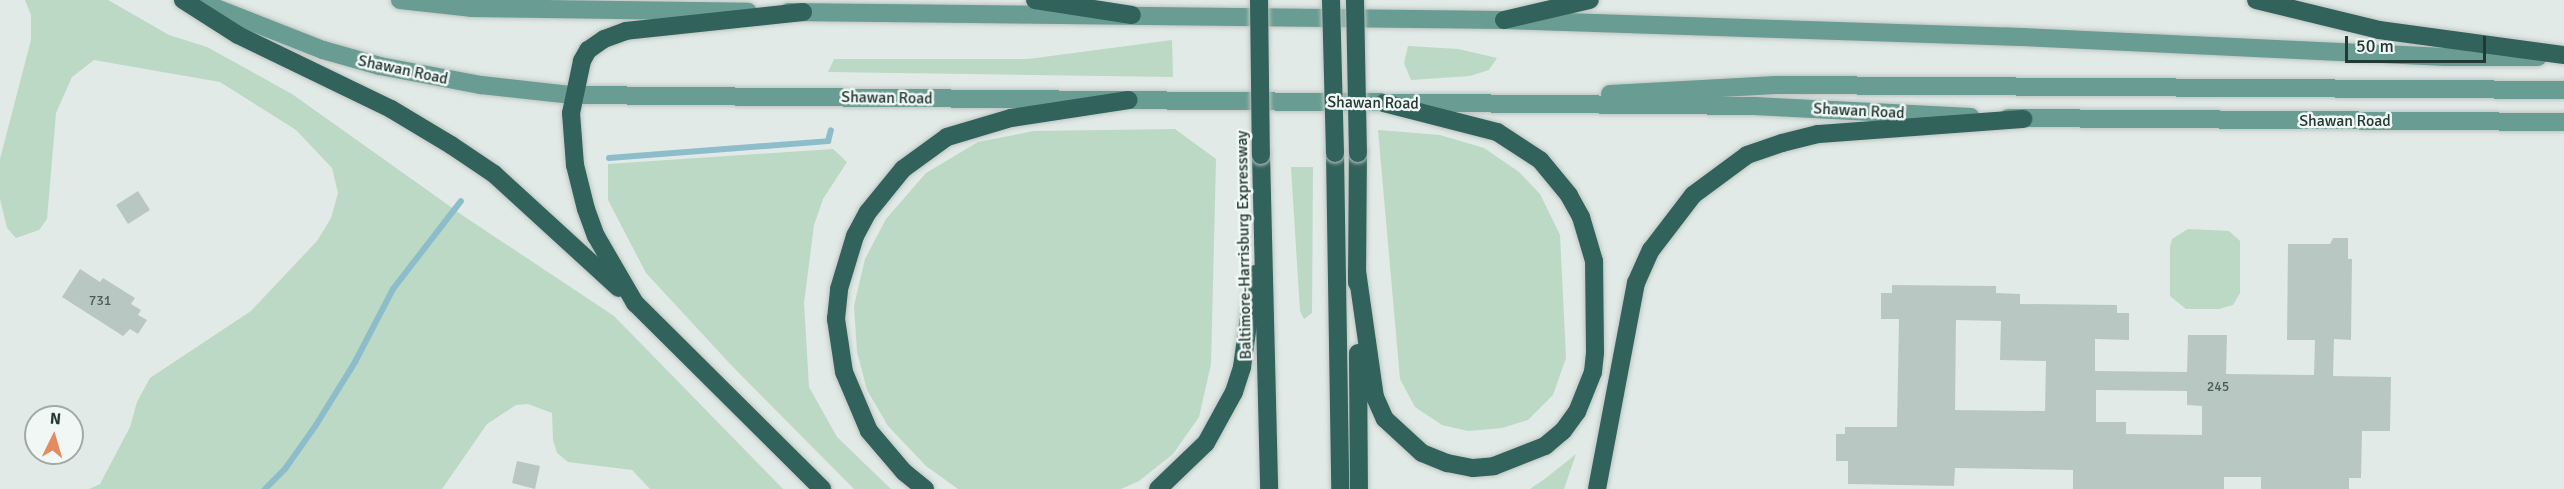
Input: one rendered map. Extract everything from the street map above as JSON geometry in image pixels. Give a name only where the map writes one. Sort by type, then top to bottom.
[{"type":"highway","points":[[183,0],[238,35],[391,109],[494,174],[635,303],[822,489]]},
{"type":"highway","points":[[1035,0],[1132,15]]},
{"type":"highway","name":"Baltimore-Harrisburg Expressway","points":[[1259,0],[1269,489]]},
{"type":"highway","points":[[1331,0],[1340,489]]},
{"type":"highway","points":[[1355,0],[1359,489]]},
{"type":"highway","points":[[1504,20],[1590,0]]},
{"type":"highway","points":[[2256,0],[2379,30],[2564,56]]},
{"type":"highway","points":[[635,303],[597,236],[586,208],[575,165],[572,94],[582,61],[588,50],[604,39],[626,32],[802,12]]},
{"type":"highway","points":[[925,489],[904,472],[869,431],[844,372],[836,319],[839,289],[855,236],[868,212],[903,169],[947,137],[1011,118],[1129,100]]},
{"type":"highway","points":[[1357,271],[1375,397],[1385,419],[1422,453],[1464,466],[1494,466],[1545,446],[1563,431],[1577,412],[1593,372],[1595,352],[1594,261],[1581,217],[1569,195],[1540,160],[1497,132],[1384,103]]},
{"type":"highway","points":[[1597,489],[1636,283],[1651,250],[1693,195],[1747,155],[1818,134],[2023,119]]},
{"type":"highway","points":[[1158,489],[1206,443],[1234,392],[1242,367],[1263,216]]},
{"type":"main road","name":"Shawan Road","points":[[196,0],[323,50],[380,66],[481,85],[572,94],[1754,106],[2023,119],[2564,122]]},
{"type":"main road","points":[[400,0],[471,8],[1504,20],[2022,37],[2446,57],[2564,56]]},
{"type":"main road","points":[[1503,104],[1689,87],[1776,85],[2564,90]]},
{"type":"green space","points":[[25,0],[108,0],[169,35],[207,47],[292,94],[465,217],[614,316],[783,489],[650,489],[632,470],[568,462],[557,453],[553,440],[552,413],[528,404],[516,405],[487,424],[442,489],[89,489],[100,484],[130,427],[137,402],[150,378],[251,311],[317,241],[331,218],[338,193],[332,168],[296,130],[220,82],[94,60],[72,77],[56,113],[47,219],[39,230],[16,238],[7,228],[0,199],[0,159],[31,40],[31,15]]},
{"type":"green space","points":[[1172,40],[1173,77],[828,72],[834,59],[1028,59]]},
{"type":"green space","points":[[1408,46],[1458,49],[1497,58],[1489,70],[1470,76],[1411,80],[1404,63]]},
{"type":"green space","points":[[1175,129],[1216,159],[1211,364],[1199,417],[1173,454],[1139,481],[1121,489],[958,489],[926,466],[888,426],[867,390],[857,352],[854,306],[865,259],[886,219],[926,173],[978,142],[1034,131]]},
{"type":"green space","points":[[1378,130],[1440,135],[1484,148],[1519,172],[1540,194],[1560,235],[1566,358],[1553,395],[1528,420],[1502,428],[1468,431],[1442,425],[1415,407],[1400,379]]},
{"type":"green space","points":[[833,149],[847,162],[823,199],[814,225],[804,303],[809,387],[837,437],[891,489],[854,489],[733,367],[646,273],[608,200],[608,164]]},
{"type":"green space","points":[[1291,167],[1313,167],[1312,313],[1304,319],[1300,311]]},
{"type":"green space","points":[[2188,229],[2229,231],[2240,241],[2240,293],[2233,305],[2219,309],[2186,309],[2170,296],[2172,239]]},
{"type":"green space","points":[[1576,454],[1564,489],[1530,489],[1546,478]]},
{"type":"building","points":[[138,191],[150,210],[128,224],[116,205]]},
{"type":"building","points":[[2333,238],[2348,238],[2348,259],[2352,259],[2351,340],[2334,339],[2333,376],[2391,377],[2390,431],[2362,431],[2361,478],[2349,478],[2349,489],[2261,489],[2261,477],[2224,477],[2224,489],[2073,489],[2073,470],[1955,468],[1954,486],[1848,484],[1848,461],[1836,461],[1836,434],[1845,434],[1845,427],[1897,427],[1899,319],[1881,319],[1881,293],[1892,293],[1892,285],[1996,286],[1996,293],[2020,294],[2020,304],[2117,305],[2117,313],[2129,313],[2129,340],[2095,339],[2095,371],[2187,372],[2188,335],[2227,335],[2226,374],[2314,375],[2315,340],[2287,340],[2288,244],[2330,244]],"holes":[[[1956,320],[2001,321],[2000,360],[2046,361],[2045,411],[1955,410]],[[2096,390],[2187,391],[2187,405],[2202,406],[2202,435],[2126,434],[2126,422],[2096,422]]]},
{"type":"building","points":[[80,269],[100,282],[103,278],[135,298],[131,304],[141,310],[138,315],[147,320],[138,334],[130,329],[123,336],[62,297]]},
{"type":"building","points":[[517,461],[540,466],[535,489],[512,483]]},
{"type":"waterway","points":[[609,158],[828,141],[831,130]]},
{"type":"waterway","points":[[265,489],[285,469],[316,425],[355,362],[393,289],[461,201]]}]
